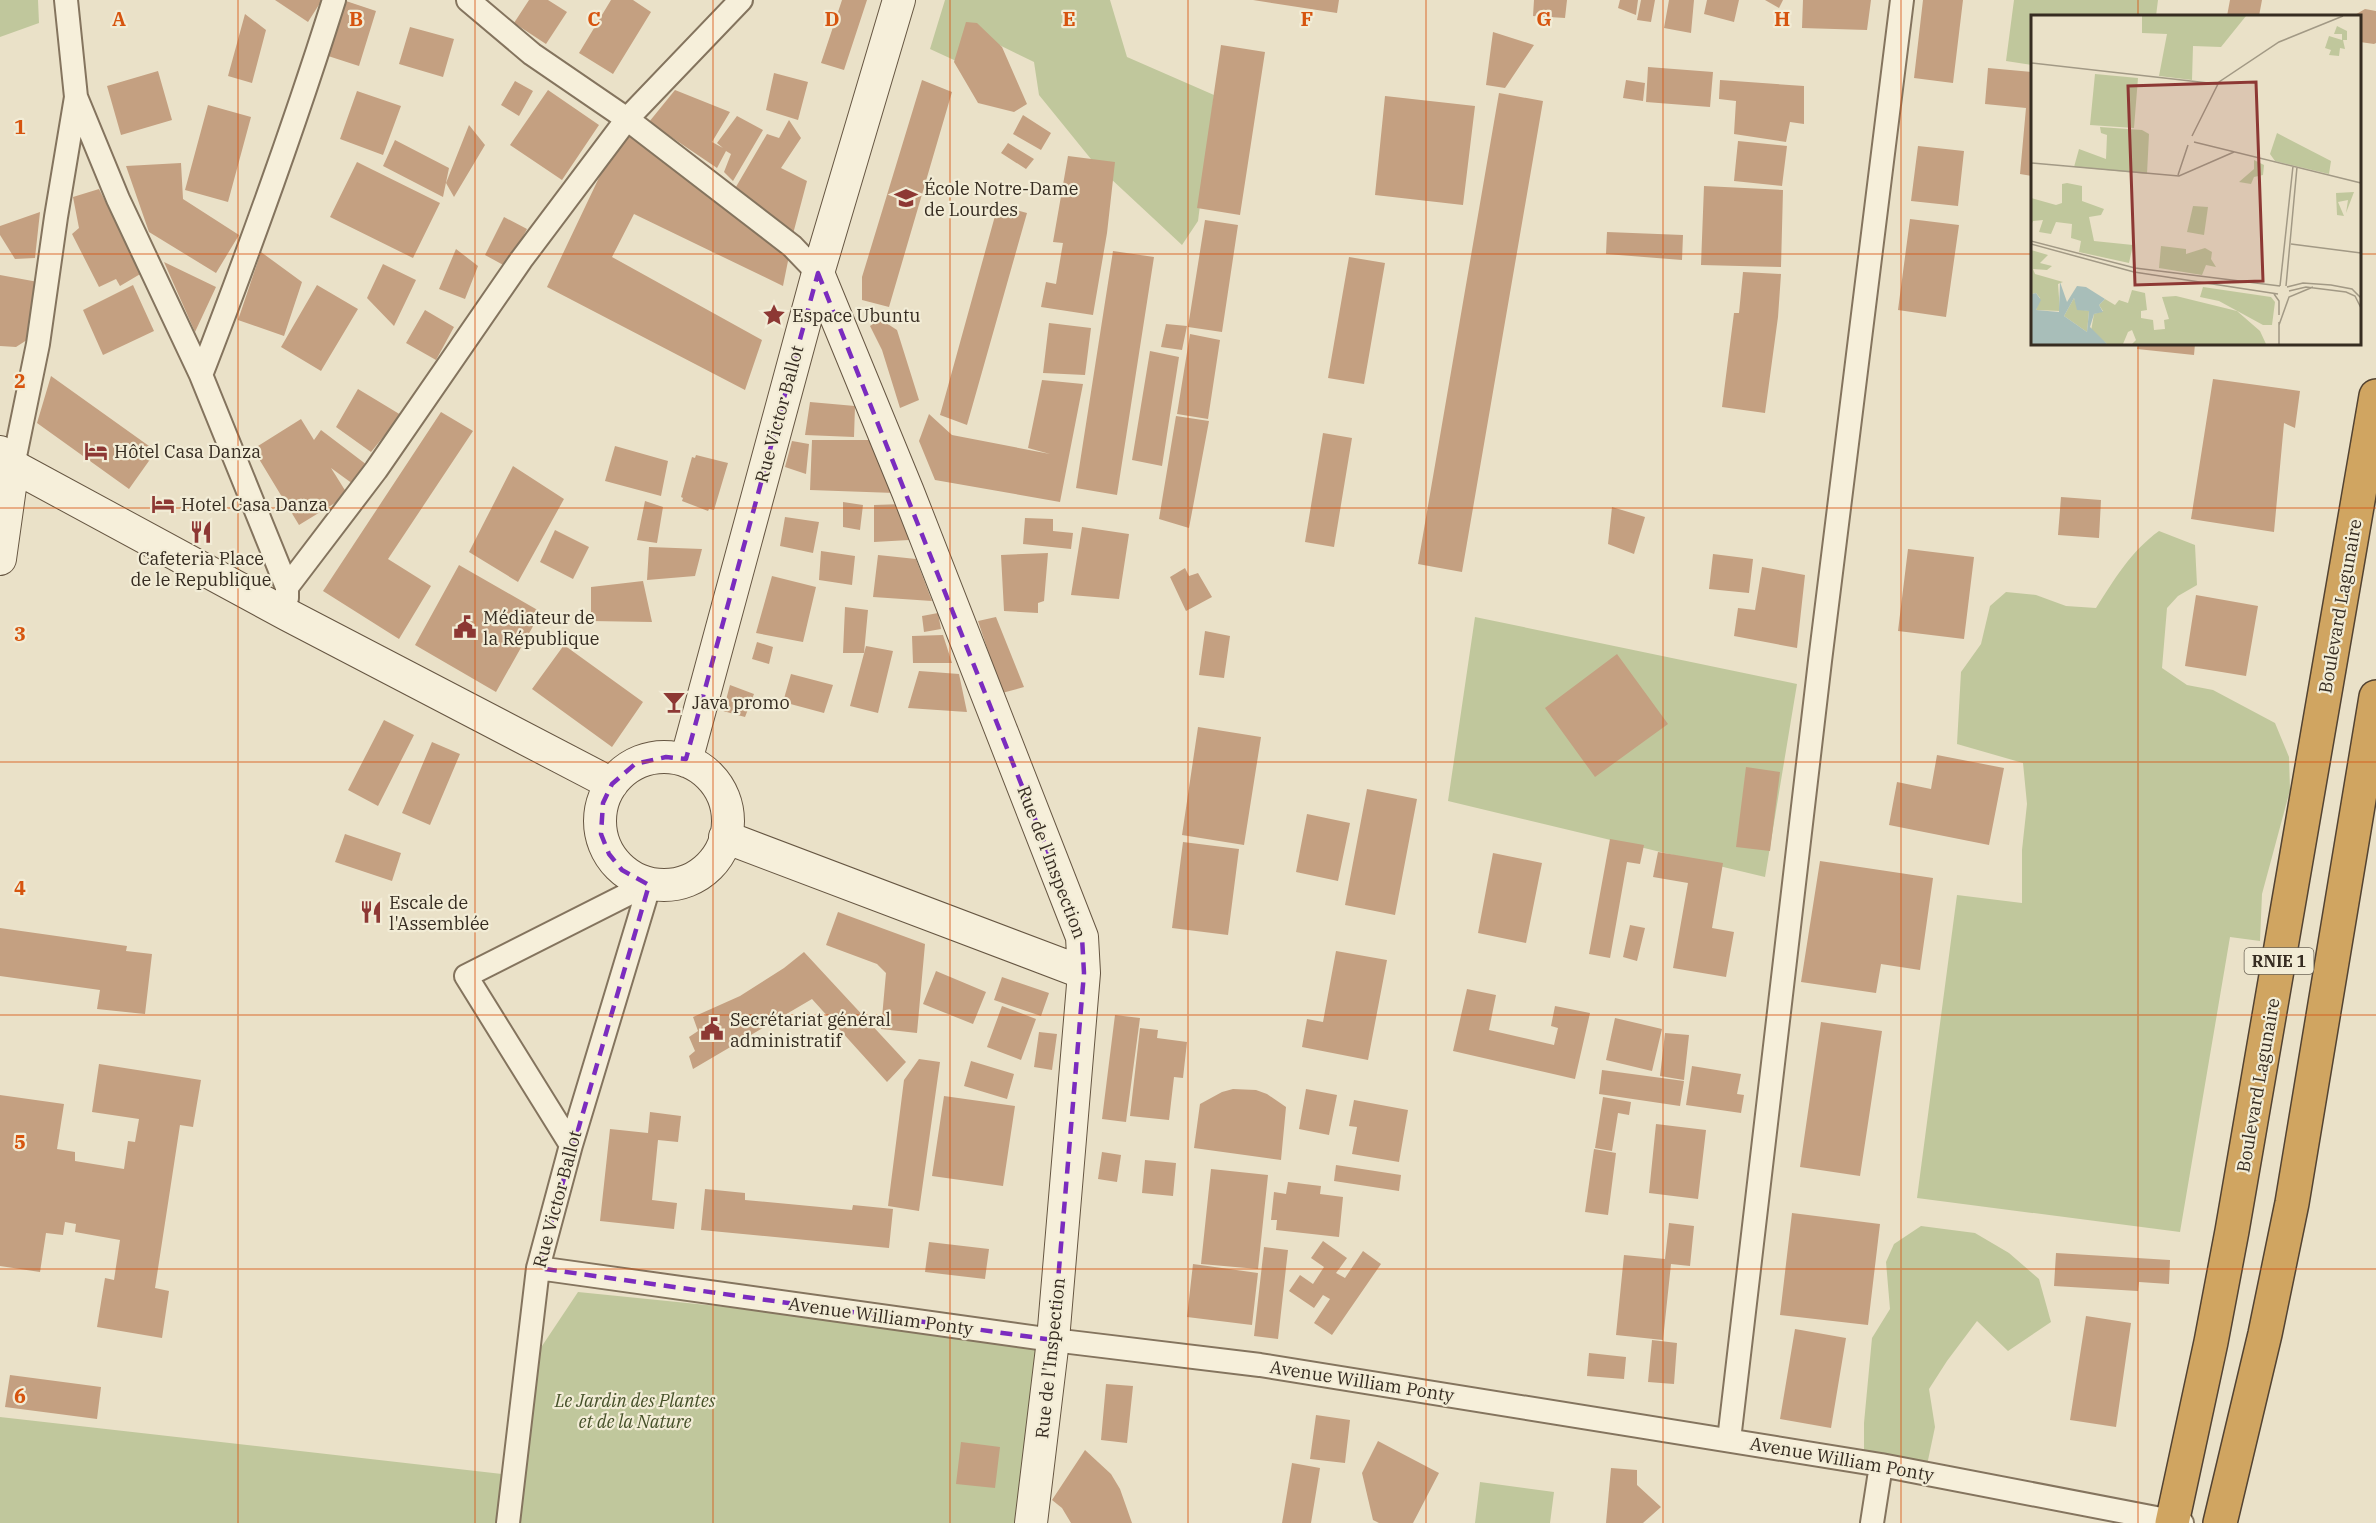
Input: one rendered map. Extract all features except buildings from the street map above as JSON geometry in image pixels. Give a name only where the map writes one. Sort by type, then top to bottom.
[{"type":"highway","name":"Boulevard Lagunaire","points":[[2175,1523],[2232,1231],[2376,396]]},
{"type":"highway","name":"RNIE 1","points":[[2220,1523],[2265,1334],[2292,1203],[2376,697]]},
{"type":"main road","name":"Rue Victor Ballot","points":[[686,761],[818,273],[899,0]]},
{"type":"main road","name":"Rue de l'Inspection","points":[[818,273],[908,492],[1079,926],[1084,949],[1084,973],[1053,1340],[1031,1523]]},
{"type":"main road","points":[[0,558],[6,459],[287,601],[612,784]]},
{"type":"main road","points":[[666,757],[686,761],[709,776],[720,791],[726,809],[725,837],[717,857],[702,873],[672,885],[650,884],[622,870],[604,844],[600,813],[612,784],[626,769],[645,760],[666,757]]},
{"type":"main road","points":[[725,837],[1084,973]]},
{"type":"street","points":[[6,459],[38,344],[76,97],[66,0]]},
{"type":"street","points":[[201,375],[249,252],[334,0]]},
{"type":"street","points":[[468,0],[532,54],[627,119],[792,246],[818,273]]},
{"type":"street","points":[[287,601],[521,260],[627,119],[741,0]]},
{"type":"street","points":[[1729,1440],[1818,673],[1902,0]]},
{"type":"street","points":[[76,97],[118,199],[201,375],[287,601]]},
{"type":"street","points":[[571,1145],[466,976],[650,884]]},
{"type":"street","name":"Rue Victor Ballot","points":[[508,1523],[538,1268],[571,1145],[650,884]]},
{"type":"street","name":"Avenue William Ponty","points":[[538,1268],[1053,1340],[1260,1365],[1881,1465],[2175,1523]]},
{"type":"street","points":[[1872,1523],[1881,1465]]},
{"type":"highlighted area","points":[[818,273],[1082,937],[1084,973],[1053,1340],[538,1268],[649,885],[622,870],[609,854],[601,834],[603,803],[612,784],[635,764],[666,757],[686,759]]},
{"type":"green space","points":[[0,0],[38,0],[39,23],[0,37]]},
{"type":"green space","points":[[945,0],[1110,0],[1127,57],[1214,95],[1198,221],[1182,245],[1095,164],[1039,95],[1034,62],[979,35],[967,66],[930,49]]},
{"type":"green space","points":[[2014,0],[2158,0],[2156,15],[2031,15],[2031,65],[2006,61]]},
{"type":"green space","points":[[2159,531],[2195,545],[2197,585],[2178,596],[2167,608],[2162,668],[2187,685],[2213,690],[2275,723],[2289,757],[2290,790],[2262,894],[2260,941],[2230,937],[2180,1232],[1917,1198],[1957,895],[2022,903],[2022,850],[2027,804],[2023,763],[1957,744],[1961,672],[1981,644],[1990,606],[2006,592],[2036,595],[2066,606],[2096,608],[2132,557]]},
{"type":"green space","points":[[1475,617],[1797,684],[1765,877],[1448,801]]},
{"type":"green space","points":[[1921,1226],[1975,1233],[2009,1253],[2039,1279],[2051,1322],[2008,1351],[1977,1321],[1929,1389],[1935,1427],[1927,1465],[1864,1462],[1864,1423],[1872,1338],[1890,1309],[1886,1262],[1894,1244]]},
{"type":"green space","name":"Le Jardin des Plantes et de la Nature","points":[[578,1292],[1053,1340],[1031,1523],[508,1523],[526,1370]]},
{"type":"green space","points":[[0,1417],[502,1474],[496,1523],[0,1523]]},
{"type":"green space","points":[[1480,1482],[1554,1492],[1550,1523],[1475,1523]]},
{"type":"place","name":"École Notre-Dame de Lourdes","points":[[906,198]]},
{"type":"place","name":"Espace Ubuntu","points":[[774,315]]},
{"type":"place","name":"Hôtel Casa Danza","points":[[96,451]]},
{"type":"place","name":"Hotel Casa Danza","points":[[163,504]]},
{"type":"place","name":"Cafeteria Place de le Republique","points":[[201,532]]},
{"type":"place","name":"Médiateur de la République","points":[[465,627]]},
{"type":"place","name":"Java promo","points":[[674,702]]},
{"type":"place","name":"Escale de l'Assemblée","points":[[371,912]]},
{"type":"place","name":"Secrétariat général administratif","points":[[712,1029]]}]
